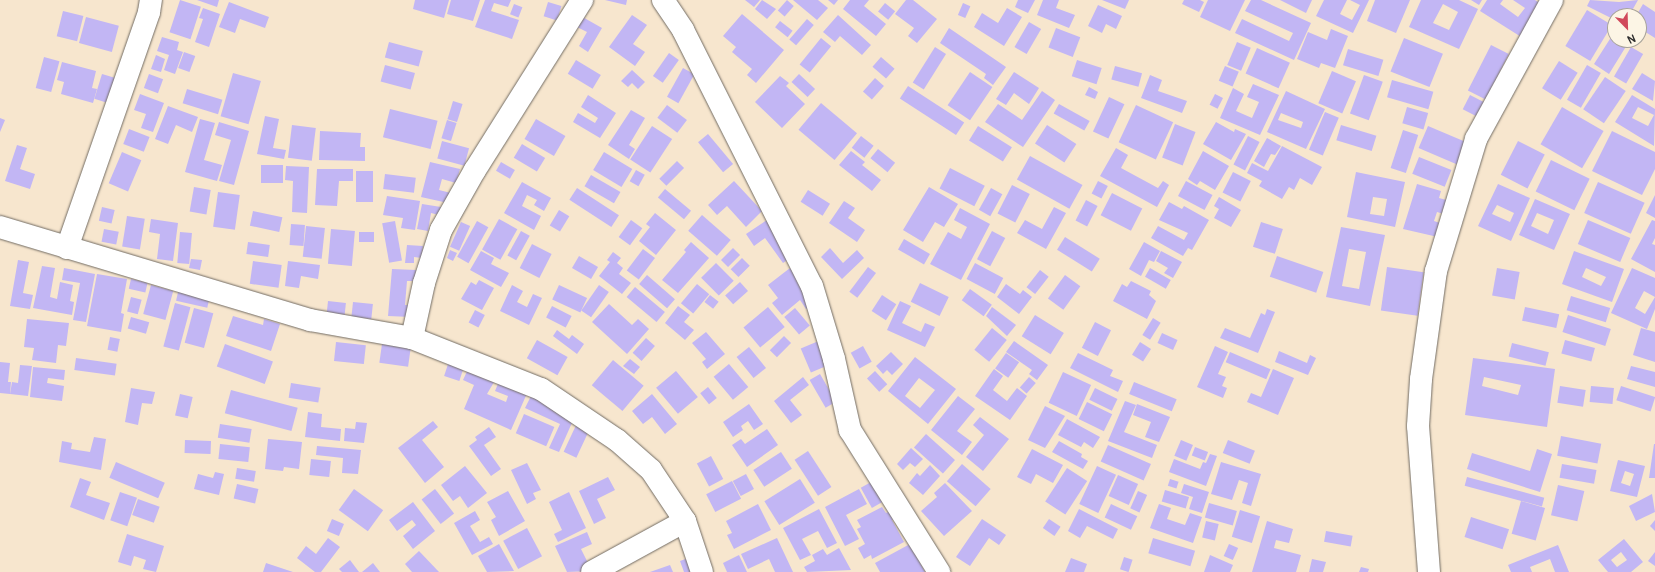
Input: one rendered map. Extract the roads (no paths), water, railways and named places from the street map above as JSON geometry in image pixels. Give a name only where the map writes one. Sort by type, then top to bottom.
[{"type":"street","points":[[67,248],[149,12],[151,0]]},
{"type":"street","points":[[412,338],[424,283],[441,230],[475,170],[582,0]]},
{"type":"street","points":[[663,0],[687,37],[812,286],[834,359],[850,430],[939,572]]},
{"type":"street","points":[[1429,572],[1418,426],[1421,379],[1436,271],[1476,139],[1552,0]]},
{"type":"street","points":[[0,227],[310,320],[412,338],[541,389],[617,440],[651,470],[685,521],[702,572]]},
{"type":"street","points":[[592,572],[685,521]]}]
